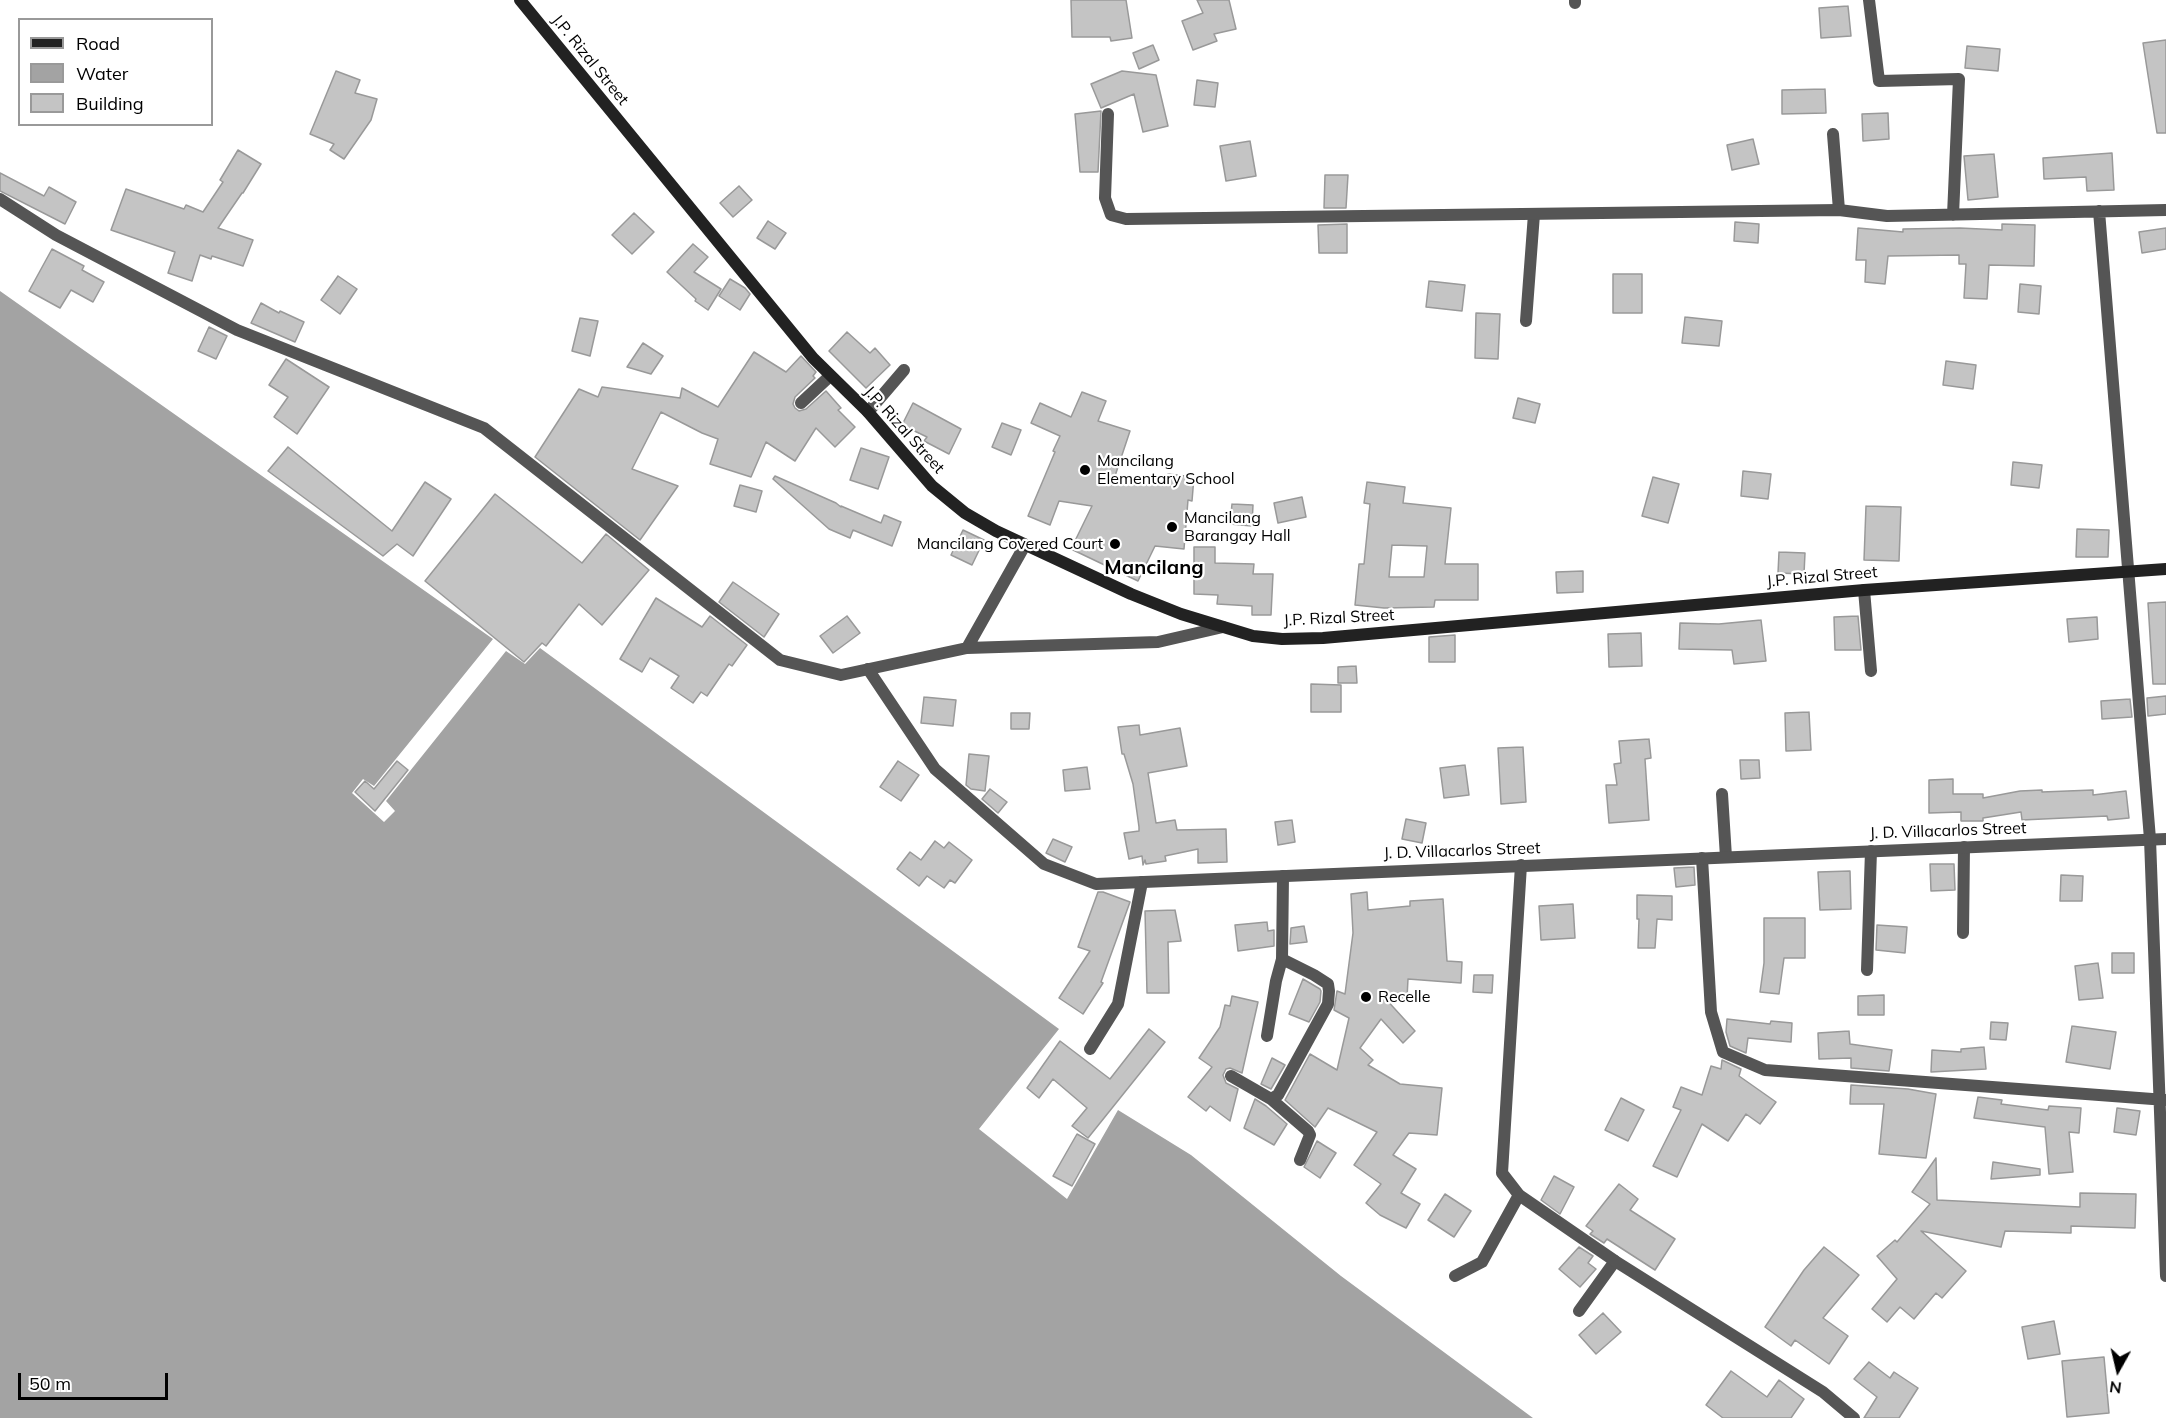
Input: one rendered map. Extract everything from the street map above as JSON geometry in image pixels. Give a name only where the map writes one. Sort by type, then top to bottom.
[{"type":"main road","name":"J.P. Rizal Street","points":[[520,0],[813,358],[868,412],[932,486],[964,513],[1025,545],[1131,594],[1181,614],[1253,636],[1282,639],[1323,638],[1864,590],[2166,569]]},
{"type":"street","points":[[1869,0],[1879,81],[1959,79],[1953,215]]},
{"type":"street","points":[[1108,114],[1106,198],[1111,215],[1126,219],[1839,210],[1887,216],[2166,210]]},
{"type":"street","points":[[1833,134],[1839,210]]},
{"type":"street","points":[[0,199],[56,235],[237,330],[484,428],[780,660],[842,675],[967,648],[1158,642],[1223,627]]},
{"type":"street","points":[[2099,211],[2150,839],[2163,1099],[2166,1276]]},
{"type":"street","points":[[1526,321],[1534,214]]},
{"type":"street","points":[[868,412],[904,370]]},
{"type":"street","points":[[801,403],[831,376]]},
{"type":"street","points":[[967,648],[1025,545]]},
{"type":"street","points":[[1864,590],[1871,671]]},
{"type":"street","name":"J. D. Villacarlos Street","points":[[868,669],[935,769],[1044,864],[1096,884],[2166,838]]},
{"type":"street","points":[[1722,794],[1726,857]]},
{"type":"street","points":[[1963,933],[1964,847]]},
{"type":"street","points":[[1867,970],[1871,851]]},
{"type":"street","points":[[1702,858],[1711,1012],[1722,1052],[1765,1071],[2163,1099]]},
{"type":"street","points":[[1521,866],[1502,1173],[1519,1195],[1615,1261],[1823,1392],[1854,1418]]},
{"type":"street","points":[[1268,1036],[1276,981],[1282,959],[1283,876]]},
{"type":"street","points":[[1090,1049],[1118,1004],[1142,882]]},
{"type":"street","points":[[1271,1099],[1278,1095],[1328,1004],[1328,984],[1282,959]]},
{"type":"street","points":[[1231,1076],[1271,1099],[1308,1131],[1310,1135],[1300,1160]]},
{"type":"street","points":[[1455,1276],[1482,1262],[1519,1195]]},
{"type":"street","points":[[1579,1311],[1615,1261]]},
{"type":"water","points":[[0,291],[493,639],[374,786],[363,779],[352,793],[384,822],[395,811],[386,801],[506,651],[525,664],[540,648],[1059,1029],[979,1129],[1067,1199],[1118,1110],[1191,1155],[1341,1276],[1533,1418],[0,1418]]},
{"type":"building","points":[[1071,0],[1126,0],[1132,38],[1111,41],[1110,37],[1072,37]]},
{"type":"building","points":[[1197,0],[1229,0],[1236,29],[1214,34],[1217,41],[1193,50],[1182,21],[1203,13]]},
{"type":"building","points":[[1848,6],[1851,36],[1821,38],[1819,8]]},
{"type":"building","points":[[2166,40],[2166,133],[2157,133],[2143,43]]},
{"type":"building","points":[[1153,45],[1159,60],[1139,69],[1133,53]]},
{"type":"building","points":[[1967,46],[2000,49],[1998,71],[1965,68]]},
{"type":"building","points":[[336,71],[360,80],[355,93],[377,99],[371,120],[344,159],[330,150],[334,144],[310,134]]},
{"type":"building","points":[[1122,71],[1156,75],[1168,126],[1143,132],[1134,94],[1101,108],[1091,84]]},
{"type":"building","points":[[1197,80],[1218,83],[1215,107],[1194,105]]},
{"type":"building","points":[[1825,89],[1826,113],[1782,114],[1782,90]]},
{"type":"building","points":[[1101,111],[1098,172],[1080,172],[1075,114]]},
{"type":"building","points":[[1888,113],[1889,139],[1863,141],[1862,114]]},
{"type":"building","points":[[1753,139],[1759,164],[1732,170],[1727,145]]},
{"type":"building","points":[[1250,141],[1256,176],[1226,181],[1220,146]]},
{"type":"building","points":[[238,150],[261,164],[218,228],[253,240],[243,266],[212,256],[211,259],[200,255],[192,281],[168,273],[175,252],[111,230],[126,189],[184,209],[186,205],[203,212],[223,182],[220,180]]},
{"type":"building","points":[[2112,153],[2114,190],[2087,191],[2086,177],[2044,179],[2043,158]]},
{"type":"building","points":[[1994,154],[1998,197],[1968,200],[1964,156]]},
{"type":"building","points":[[0,173],[44,196],[49,187],[76,202],[65,224],[0,191]]},
{"type":"building","points":[[1325,175],[1348,175],[1346,208],[1324,208]]},
{"type":"building","points":[[739,186],[752,200],[733,217],[720,203]]},
{"type":"building","points":[[634,213],[654,232],[632,254],[612,235]]},
{"type":"building","points":[[768,221],[786,233],[775,249],[757,238]]},
{"type":"building","points":[[1735,222],[1759,224],[1758,243],[1734,241]]},
{"type":"building","points":[[1347,224],[1347,253],[1319,253],[1318,225]]},
{"type":"building","points":[[2002,224],[2035,225],[2034,266],[1989,265],[1987,299],[1964,298],[1966,264],[1959,264],[1959,255],[1888,256],[1885,284],[1865,282],[1866,260],[1856,260],[1858,228],[1903,232],[1903,229],[2002,230]]},
{"type":"building","points":[[2166,228],[2166,249],[2142,253],[2139,232]]},
{"type":"building","points":[[693,244],[708,257],[694,272],[721,289],[708,310],[695,301],[696,299],[667,272]]},
{"type":"building","points":[[52,249],[84,266],[82,270],[104,282],[93,302],[71,290],[60,308],[29,291]]},
{"type":"building","points":[[1613,274],[1642,274],[1642,313],[1613,313]]},
{"type":"building","points":[[338,276],[357,289],[340,314],[321,300]]},
{"type":"building","points":[[730,279],[750,294],[740,310],[719,296]]},
{"type":"building","points":[[1429,281],[1465,285],[1462,311],[1426,307]]},
{"type":"building","points":[[2020,284],[2041,286],[2039,314],[2018,312]]},
{"type":"building","points":[[261,303],[279,313],[280,311],[304,322],[295,342],[251,323]]},
{"type":"building","points":[[1476,313],[1500,314],[1498,359],[1475,358]]},
{"type":"building","points":[[1685,317],[1722,321],[1719,346],[1682,343]]},
{"type":"building","points":[[580,318],[598,321],[590,356],[572,351]]},
{"type":"building","points":[[209,327],[227,336],[216,359],[198,351]]},
{"type":"building","points":[[847,332],[870,353],[875,348],[890,365],[866,388],[829,351]]},
{"type":"building","points":[[643,343],[663,356],[651,374],[627,367]]},
{"type":"building","points":[[754,352],[786,372],[801,356],[816,372],[813,376],[815,378],[795,397],[793,404],[795,408],[799,411],[806,409],[826,391],[841,408],[838,410],[855,427],[835,447],[816,428],[795,461],[766,442],[751,477],[710,464],[718,439],[661,412],[632,469],[678,486],[640,540],[535,457],[579,389],[598,397],[602,387],[680,398],[682,388],[718,407]]},
{"type":"building","points":[[286,359],[329,387],[297,434],[274,417],[288,397],[269,385]]},
{"type":"building","points":[[1946,361],[1976,365],[1973,389],[1943,385]]},
{"type":"building","points":[[1082,392],[1106,401],[1098,421],[1130,431],[1115,476],[1167,484],[1168,474],[1194,477],[1192,501],[1188,500],[1184,549],[1155,546],[1138,581],[1071,549],[1092,506],[1059,501],[1050,525],[1028,516],[1060,436],[1031,423],[1040,403],[1071,417]]},
{"type":"building","points":[[1518,398],[1540,404],[1535,423],[1513,418]]},
{"type":"building","points":[[913,403],[961,429],[949,454],[924,441],[927,437],[902,425]]},
{"type":"building","points":[[1002,423],[1021,430],[1011,455],[992,447]]},
{"type":"building","points":[[288,447],[392,531],[425,482],[451,499],[413,556],[397,544],[383,556],[268,471]]},
{"type":"building","points":[[861,448],[889,457],[878,489],[850,480]]},
{"type":"building","points":[[2013,462],[2042,465],[2039,488],[2011,485]]},
{"type":"building","points":[[1743,471],[1771,474],[1768,499],[1741,496]]},
{"type":"building","points":[[775,476],[881,523],[884,515],[901,522],[892,546],[853,530],[850,538],[829,529],[773,479]]},
{"type":"building","points":[[1653,477],[1679,484],[1668,523],[1642,516]]},
{"type":"building","points":[[1367,482],[1405,487],[1403,503],[1451,508],[1445,564],[1478,564],[1478,600],[1435,600],[1434,607],[1384,608],[1355,605],[1359,564],[1364,564],[1370,504],[1364,503]],"holes":[[[1392,545],[1427,546],[1424,577],[1389,577]]]},
{"type":"building","points":[[740,485],[762,491],[756,512],[734,506]]},
{"type":"building","points":[[495,494],[582,563],[606,534],[649,570],[602,625],[579,604],[546,646],[542,643],[524,662],[425,581]]},
{"type":"building","points":[[1302,497],[1306,517],[1278,523],[1274,503]]},
{"type":"building","points":[[1232,504],[1253,505],[1252,526],[1230,524]]},
{"type":"building","points":[[1866,506],[1901,507],[1899,561],[1864,560]]},
{"type":"building","points":[[2077,529],[2109,530],[2108,557],[2076,557]]},
{"type":"building","points":[[963,530],[984,540],[972,565],[951,555]]},
{"type":"building","points":[[1194,547],[1215,547],[1215,563],[1254,564],[1253,574],[1273,574],[1271,615],[1252,615],[1252,606],[1217,604],[1218,595],[1194,594]]},
{"type":"building","points":[[1779,552],[1805,553],[1804,574],[1778,573]]},
{"type":"building","points":[[1583,571],[1583,592],[1557,593],[1556,572]]},
{"type":"building","points":[[733,582],[779,614],[764,637],[719,602]]},
{"type":"building","points":[[656,598],[702,627],[710,616],[747,645],[732,666],[729,664],[707,696],[701,692],[693,703],[671,688],[679,676],[650,658],[642,672],[620,659]]},
{"type":"building","points":[[2166,602],[2166,684],[2153,684],[2148,603]]},
{"type":"building","points":[[847,616],[860,633],[833,653],[820,636]]},
{"type":"building","points":[[1858,616],[1861,650],[1835,650],[1834,617]]},
{"type":"building","points":[[2097,617],[2098,639],[2069,642],[2067,619]]},
{"type":"building","points":[[1761,620],[1766,661],[1734,664],[1732,650],[1679,649],[1680,623],[1719,624]]},
{"type":"building","points":[[1641,633],[1642,666],[1609,667],[1608,634]]},
{"type":"building","points":[[1455,635],[1455,662],[1429,662],[1429,637]]},
{"type":"building","points":[[1356,666],[1357,683],[1338,683],[1338,667]]},
{"type":"building","points":[[1311,684],[1341,685],[1341,712],[1311,712]]},
{"type":"building","points":[[2166,696],[2166,714],[2148,716],[2147,698]]},
{"type":"building","points":[[924,697],[956,700],[953,726],[921,723]]},
{"type":"building","points":[[2130,699],[2132,717],[2102,719],[2101,701]]},
{"type":"building","points":[[1809,712],[1811,750],[1786,751],[1785,713]]},
{"type":"building","points":[[1011,713],[1030,713],[1029,729],[1011,729]]},
{"type":"building","points":[[1139,725],[1140,735],[1180,728],[1187,766],[1148,773],[1156,823],[1175,820],[1177,830],[1226,829],[1227,862],[1198,863],[1198,849],[1165,856],[1166,861],[1146,864],[1145,860],[1143,865],[1142,856],[1129,859],[1124,833],[1139,831],[1139,827],[1133,784],[1124,754],[1122,754],[1118,727]]},
{"type":"building","points":[[1649,739],[1651,758],[1645,759],[1649,820],[1609,823],[1606,785],[1617,785],[1614,764],[1621,763],[1619,741]]},
{"type":"building","points":[[1523,747],[1526,802],[1501,804],[1498,748]]},
{"type":"building","points":[[969,754],[989,756],[985,791],[971,789],[966,785]]},
{"type":"building","points":[[1740,760],[1759,760],[1760,778],[1741,779]]},
{"type":"building","points":[[397,761],[408,770],[375,811],[355,792],[365,781],[374,789]]},
{"type":"building","points":[[898,761],[919,775],[901,801],[880,787]]},
{"type":"building","points":[[1465,765],[1469,795],[1444,798],[1440,768]]},
{"type":"building","points":[[1087,767],[1090,789],[1065,791],[1063,770]]},
{"type":"building","points":[[1953,779],[1953,794],[1983,794],[1983,798],[2020,791],[2093,790],[2093,795],[2126,791],[2129,818],[2108,820],[2107,816],[2022,820],[2021,812],[1983,818],[1983,821],[1961,821],[1961,812],[1929,813],[1929,780]]},
{"type":"building","points":[[990,789],[1007,802],[998,813],[982,799]]},
{"type":"building","points":[[1406,819],[1426,823],[1422,843],[1402,839]]},
{"type":"building","points":[[1292,820],[1295,842],[1278,845],[1275,822]]},
{"type":"building","points":[[1053,839],[1072,847],[1065,862],[1046,853]]},
{"type":"building","points":[[935,841],[944,848],[949,842],[972,860],[955,883],[950,880],[944,888],[927,876],[919,886],[897,869],[910,852],[921,860]]},
{"type":"building","points":[[1930,864],[1954,864],[1955,890],[1931,891]]},
{"type":"building","points":[[1694,867],[1695,885],[1676,887],[1674,868]]},
{"type":"building","points":[[1850,871],[1851,909],[1820,910],[1818,872]]},
{"type":"building","points":[[2061,875],[2083,876],[2082,901],[2060,901]]},
{"type":"building","points":[[1098,892],[1130,902],[1101,982],[1103,983],[1083,1014],[1059,998],[1090,951],[1078,947]]},
{"type":"building","points":[[1367,892],[1368,910],[1410,906],[1410,901],[1443,899],[1447,961],[1462,962],[1461,983],[1408,979],[1407,998],[1384,997],[1415,1031],[1403,1043],[1381,1019],[1360,1048],[1373,1060],[1368,1065],[1400,1084],[1442,1088],[1437,1135],[1409,1133],[1393,1155],[1416,1169],[1401,1193],[1420,1204],[1406,1228],[1380,1215],[1366,1203],[1381,1184],[1354,1165],[1377,1132],[1328,1108],[1315,1127],[1285,1100],[1310,1054],[1337,1070],[1349,1018],[1334,1010],[1337,991],[1345,994],[1353,933],[1351,894]]},
{"type":"building","points":[[1637,895],[1672,896],[1672,920],[1657,919],[1655,948],[1638,948]]},
{"type":"building","points":[[1573,904],[1575,938],[1541,940],[1539,906]]},
{"type":"building","points":[[1175,910],[1181,941],[1168,942],[1169,993],[1147,993],[1145,911]]},
{"type":"building","points":[[1764,918],[1805,918],[1805,958],[1784,958],[1779,994],[1760,992],[1764,963]]},
{"type":"building","points":[[1267,922],[1268,931],[1274,930],[1274,946],[1238,951],[1235,925]]},
{"type":"building","points":[[1877,925],[1907,927],[1905,953],[1876,950]]},
{"type":"building","points":[[1304,926],[1307,942],[1290,944],[1291,928]]},
{"type":"building","points":[[2112,953],[2134,953],[2134,973],[2112,973]]},
{"type":"building","points":[[2098,963],[2103,998],[2079,1000],[2075,966]]},
{"type":"building","points":[[1474,975],[1493,975],[1492,993],[1473,992]]},
{"type":"building","points":[[1303,979],[1321,991],[1320,1002],[1309,1022],[1289,1014]]},
{"type":"building","points":[[1884,995],[1884,1015],[1858,1015],[1858,996]]},
{"type":"building","points":[[1232,996],[1258,1002],[1242,1073],[1230,1068],[1226,1069],[1223,1075],[1226,1083],[1238,1089],[1230,1121],[1210,1106],[1206,1111],[1188,1097],[1212,1067],[1199,1058],[1220,1027],[1225,1005],[1230,1006]]},
{"type":"building","points":[[1727,1019],[1770,1024],[1771,1021],[1792,1023],[1791,1042],[1748,1038],[1746,1053],[1730,1046],[1726,1032]]},
{"type":"building","points":[[1991,1022],[2008,1023],[2006,1040],[1990,1039]]},
{"type":"building","points":[[2072,1026],[2116,1032],[2110,1069],[2066,1062]]},
{"type":"building","points":[[1149,1029],[1165,1042],[1088,1138],[1072,1126],[1087,1108],[1053,1079],[1039,1098],[1027,1088],[1060,1041],[1110,1079]]},
{"type":"building","points":[[1849,1031],[1850,1044],[1892,1050],[1889,1071],[1851,1068],[1851,1058],[1819,1059],[1818,1033]]},
{"type":"building","points":[[1984,1047],[1986,1069],[1931,1072],[1932,1050],[1961,1052],[1961,1049]]},
{"type":"building","points":[[1272,1058],[1285,1065],[1271,1089],[1261,1084]]},
{"type":"building","points":[[1722,1060],[1741,1069],[1739,1076],[1776,1102],[1760,1124],[1746,1114],[1728,1141],[1702,1124],[1677,1177],[1653,1166],[1681,1110],[1673,1107],[1681,1087],[1702,1095],[1711,1066],[1721,1069]]},
{"type":"building","points":[[1851,1085],[1908,1089],[1936,1094],[1926,1158],[1879,1154],[1884,1104],[1850,1104]]},
{"type":"building","points":[[1978,1097],[2002,1100],[2001,1104],[2048,1110],[2049,1106],[2081,1108],[2079,1133],[2069,1132],[2073,1172],[2049,1174],[2045,1127],[1974,1118]]},
{"type":"building","points":[[1621,1098],[1644,1110],[1628,1141],[1605,1130]]},
{"type":"building","points":[[1255,1099],[1287,1124],[1274,1145],[1244,1128]]},
{"type":"building","points":[[2117,1108],[2140,1111],[2136,1135],[2114,1132]]},
{"type":"building","points":[[1077,1134],[1095,1144],[1072,1186],[1053,1176]]},
{"type":"building","points":[[1317,1141],[1336,1153],[1320,1178],[1304,1167]]},
{"type":"building","points":[[1936,1158],[1937,1200],[2080,1207],[2080,1193],[2136,1194],[2135,1228],[2071,1226],[2071,1233],[2005,1231],[2001,1247],[1921,1231],[1966,1271],[1942,1298],[1936,1293],[1914,1319],[1900,1307],[1887,1322],[1872,1309],[1897,1279],[1877,1256],[1895,1240],[1897,1242],[1930,1204],[1912,1192]]},
{"type":"building","points":[[1993,1162],[2040,1169],[2040,1175],[1991,1179]]},
{"type":"building","points":[[1554,1176],[1574,1187],[1560,1214],[1541,1200]]},
{"type":"building","points":[[1619,1184],[1638,1199],[1630,1210],[1675,1239],[1655,1270],[1607,1239],[1604,1243],[1590,1234],[1593,1231],[1586,1226]]},
{"type":"building","points":[[1445,1194],[1471,1211],[1454,1237],[1428,1220]]},
{"type":"building","points":[[1579,1247],[1593,1256],[1588,1263],[1596,1269],[1580,1287],[1559,1269]]},
{"type":"building","points":[[1824,1247],[1859,1275],[1823,1318],[1848,1336],[1829,1364],[1795,1340],[1791,1346],[1765,1327],[1804,1270]]},
{"type":"building","points":[[1603,1313],[1621,1332],[1596,1354],[1579,1335]]},
{"type":"building","points":[[2054,1321],[2060,1354],[2028,1359],[2022,1327]]},
{"type":"building","points":[[2104,1357],[2109,1413],[2067,1417],[2062,1361]]},
{"type":"building","points":[[1869,1362],[1890,1378],[1894,1372],[1918,1388],[1899,1418],[1864,1418],[1877,1397],[1854,1379]]},
{"type":"building","points":[[1731,1371],[1767,1397],[1779,1380],[1804,1399],[1791,1418],[1723,1418],[1706,1405]]},
{"type":"place","name":"Mancilang Elementary School","points":[[1085,470]]},
{"type":"place","name":"Mancilang Barangay Hall","points":[[1172,527]]},
{"type":"place","name":"Mancilang Covered Court","points":[[1115,544]]},
{"type":"place","name":"Recelle","points":[[1366,997]]},
{"type":"district","name":"Mancilang","points":[[1154,568]]}]
